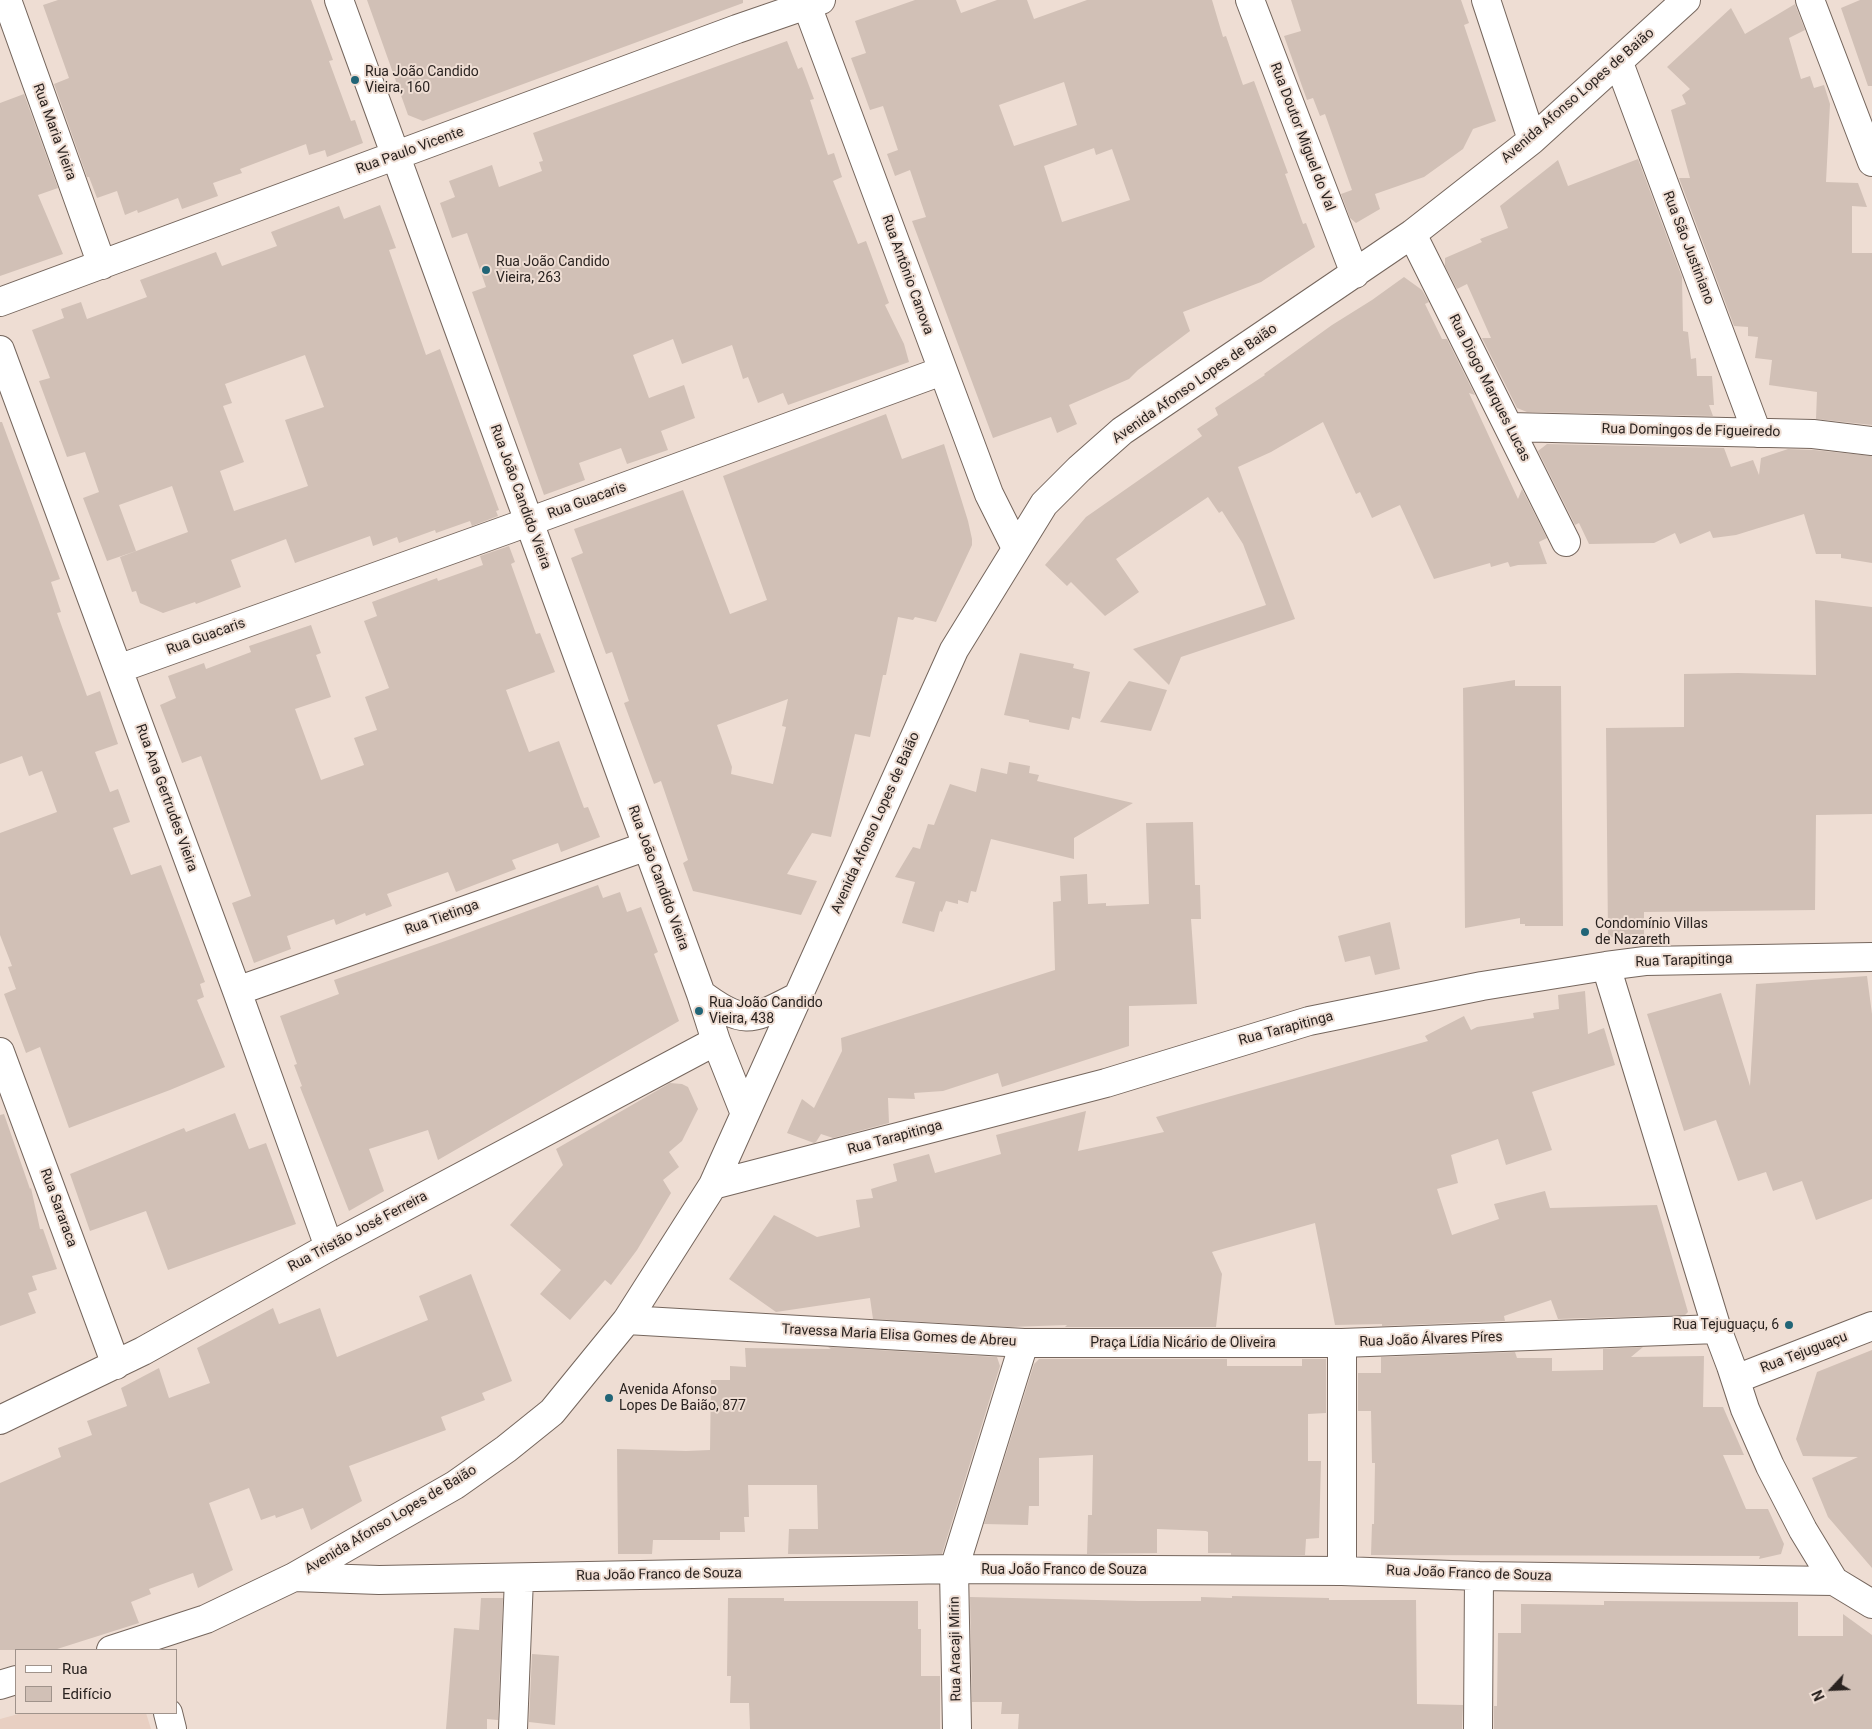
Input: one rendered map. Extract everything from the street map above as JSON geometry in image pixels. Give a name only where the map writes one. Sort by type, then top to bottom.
[{"type":"street","name":"Rua Maria Vieira","points":[[7,0],[102,265]]},
{"type":"street","name":"Rua João Candido Vieira","points":[[340,0],[701,994],[716,1041],[745,1114]]},
{"type":"street","name":"Rua Doutor Miguel do Val","points":[[1250,0],[1355,274]]},
{"type":"street","points":[[1486,0],[1532,140]]},
{"type":"street","name":"Avenida Afonso Lopes de Baião","points":[[117,1649],[149,1644],[294,1577],[455,1485],[552,1412],[627,1320],[713,1185],[954,650],[1044,504],[1079,469],[1122,431],[1412,234],[1532,140],[1619,63],[1686,0]]},
{"type":"street","points":[[1810,0],[1863,110],[1872,162]]},
{"type":"street","name":"Rua Paulo Vicente","points":[[0,302],[811,2]]},
{"type":"street","name":"Rua Antônio Canova","points":[[811,2],[942,371],[989,494],[1016,548]]},
{"type":"street","name":"Rua São Justiniano","points":[[1619,63],[1757,433]]},
{"type":"street","name":"Rua Diogo Marques Lucas","points":[[1412,234],[1566,542]]},
{"type":"street","name":"Rua Ana Gertrudes Vieira","points":[[0,350],[237,991],[329,1247]]},
{"type":"street","name":"Rua Guacaris","points":[[118,668],[529,522],[942,371]]},
{"type":"street","name":"Rua Domingos de Figueiredo","points":[[1509,427],[1813,434],[1872,441]]},
{"type":"street","name":"Rua Tietinga","points":[[237,991],[646,846]]},
{"type":"street","name":"Rua Tarapitinga","points":[[713,1185],[1106,1083],[1309,1021],[1482,986],[1645,961],[1872,957]]},
{"type":"street","points":[[1606,966],[1717,1329],[1745,1409],[1770,1466],[1803,1530],[1834,1581],[1872,1604]]},
{"type":"street","points":[[701,994],[722,1010],[744,1017],[761,1015],[799,996]]},
{"type":"street","name":"Rua Tristão José Ferreira","points":[[0,1420],[143,1351],[329,1247],[716,1041]]},
{"type":"street","name":"Rua Sararaca","points":[[0,1052],[116,1365]]},
{"type":"street","name":"Travessa Maria Elisa Gomes de Abreu","points":[[627,1320],[1024,1343],[954,1569]]},
{"type":"street","name":"Rua Tejuguaçu","points":[[1736,1379],[1872,1326]]},
{"type":"street","name":"Rua João Álvares Píres","points":[[1342,1571],[1342,1343],[1717,1329]]},
{"type":"street","name":"Praça Lídia Nicário de Oliveira","points":[[1024,1343],[1342,1343]]},
{"type":"street","points":[[360,1540],[365,1560],[379,1580]]},
{"type":"street","name":"Rua João Franco de Souza","points":[[294,1577],[379,1580],[954,1569],[1342,1571],[1479,1576],[1834,1581]]},
{"type":"street","name":"Rua Aracaji Mirin","points":[[954,1569],[957,1729]]},
{"type":"street","points":[[1478,1729],[1479,1576]]},
{"type":"street","points":[[513,1729],[519,1578]]},
{"type":"street","points":[[0,1685],[15,1680]]},
{"type":"street","points":[[168,1714],[172,1729]]},
{"type":"shaded area","points":[[18,1714],[146,1714],[151,1729],[0,1729],[0,1719]]},
{"type":"building","points":[[58,0],[311,0],[333,60],[329,61],[351,121],[355,120],[363,143],[327,157],[325,150],[309,155],[306,144],[240,169],[242,173],[213,183],[218,196],[182,209],[178,198],[138,213],[137,210],[125,215],[117,191],[97,198],[89,177],[87,177],[54,84],[69,78],[43,5]]},
{"type":"building","points":[[367,0],[743,0],[743,3],[423,121],[408,115]]},
{"type":"building","points":[[915,0],[956,0],[961,13],[997,0],[1027,0],[1034,19],[1087,0],[1212,0],[1223,37],[1226,36],[1243,85],[1254,81],[1288,173],[1285,174],[1303,224],[1306,223],[1315,247],[1261,282],[1183,312],[1190,331],[1138,370],[1129,379],[1069,405],[1077,424],[1057,433],[1051,417],[993,438],[912,221],[926,217],[910,170],[895,176],[887,154],[898,150],[883,106],[870,110],[851,58],[866,53],[855,21]],"holes":[[[1064,82],[1077,125],[1014,146],[999,105]],[[1094,148],[1096,155],[1112,149],[1130,200],[1062,222],[1044,166]]]},
{"type":"building","points":[[1291,0],[1461,0],[1469,23],[1464,25],[1496,121],[1473,129],[1463,149],[1424,177],[1375,194],[1380,209],[1356,223],[1350,218],[1341,194],[1352,190],[1325,114],[1320,116],[1313,98],[1307,100],[1284,36],[1301,31]]},
{"type":"building","points":[[1860,0],[1872,0],[1872,86],[1868,86],[1841,8]]},
{"type":"building","points":[[1795,4],[1805,30],[1789,38],[1801,79],[1810,76],[1814,88],[1824,85],[1830,104],[1826,182],[1858,183],[1867,207],[1852,206],[1852,253],[1872,253],[1872,425],[1816,419],[1817,392],[1769,385],[1772,360],[1755,358],[1758,337],[1748,336],[1748,327],[1734,326],[1679,178],[1690,178],[1671,110],[1686,104],[1682,95],[1690,89],[1667,67],[1731,8],[1745,34]]},
{"type":"building","points":[[787,41],[798,69],[802,67],[814,99],[810,100],[828,155],[834,153],[842,177],[833,181],[858,244],[866,241],[889,303],[885,305],[904,344],[909,362],[788,405],[783,393],[758,403],[748,377],[743,379],[732,345],[682,364],[673,339],[633,355],[649,398],[684,385],[695,418],[661,431],[668,450],[627,464],[621,448],[579,463],[585,480],[544,495],[472,292],[486,287],[467,233],[452,238],[440,203],[455,197],[449,181],[492,165],[499,187],[542,171],[539,162],[543,161],[533,133]]},
{"type":"building","points":[[24,94],[58,188],[38,195],[63,254],[0,276],[0,103]]},
{"type":"building","points":[[1638,159],[1682,277],[1683,331],[1688,332],[1691,359],[1696,358],[1697,376],[1712,376],[1714,405],[1709,405],[1713,416],[1527,412],[1517,408],[1482,338],[1491,338],[1467,284],[1457,289],[1445,266],[1445,258],[1482,242],[1480,239],[1508,228],[1500,206],[1558,160],[1568,186]]},
{"type":"building","points":[[380,205],[396,248],[389,250],[426,355],[440,349],[499,510],[496,511],[498,516],[472,526],[470,521],[436,533],[435,530],[399,543],[397,537],[373,546],[370,536],[295,563],[286,539],[231,560],[241,587],[196,604],[195,602],[163,613],[140,603],[136,591],[132,592],[120,557],[188,532],[172,486],[119,505],[136,551],[107,561],[83,498],[99,492],[85,452],[67,457],[39,381],[50,378],[32,330],[64,318],[61,309],[81,302],[87,319],[147,297],[140,280],[216,252],[222,266],[277,246],[271,232],[339,206],[344,219]],"holes":[[[305,355],[324,407],[285,420],[308,486],[234,511],[220,471],[244,462],[223,406],[232,403],[225,384]]]},
{"type":"building","points":[[1404,277],[1422,290],[1429,302],[1425,304],[1442,339],[1447,339],[1475,395],[1469,393],[1518,499],[1522,489],[1547,538],[1539,542],[1547,564],[1510,567],[1508,562],[1491,567],[1490,563],[1434,579],[1400,505],[1372,518],[1360,492],[1356,494],[1323,422],[1271,452],[1238,467],[1295,619],[1181,657],[1169,685],[1133,649],[1266,605],[1243,544],[1222,511],[1219,513],[1208,497],[1116,559],[1139,592],[1105,616],[1071,582],[1067,586],[1045,565],[1086,517],[1202,436],[1197,429],[1218,415],[1215,408],[1265,375],[1332,325]]},
{"type":"building","points":[[886,414],[902,459],[944,444],[972,539],[972,545],[936,622],[915,617],[913,620],[898,617],[870,737],[855,734],[831,837],[812,833],[787,874],[817,881],[801,915],[693,891],[683,863],[688,860],[661,781],[654,784],[624,703],[629,701],[612,652],[606,654],[571,558],[583,553],[574,529],[683,490],[730,614],[767,600],[723,476]],"holes":[[[788,699],[782,726],[786,727],[773,784],[731,774],[732,767],[717,725]]]},
{"type":"building","points":[[0,422],[2,422],[60,579],[51,582],[61,612],[57,613],[87,696],[100,691],[118,744],[95,752],[110,792],[118,789],[130,822],[113,828],[131,875],[161,865],[205,982],[200,984],[204,997],[197,1000],[225,1067],[69,1128],[40,1047],[26,1053],[4,994],[16,989],[8,967],[12,966],[0,935],[0,833],[57,812],[42,771],[29,776],[22,756],[0,764]]},
{"type":"building","points":[[1547,444],[1724,448],[1731,467],[1753,460],[1759,475],[1761,458],[1788,449],[1872,456],[1872,563],[1841,558],[1841,554],[1816,554],[1804,514],[1736,535],[1713,538],[1710,531],[1680,544],[1675,533],[1654,543],[1589,544],[1579,523],[1575,525],[1538,451]]},
{"type":"building","points":[[509,546],[515,562],[511,564],[536,634],[540,633],[555,672],[506,690],[529,752],[559,741],[584,808],[588,807],[600,837],[561,852],[558,843],[512,860],[516,869],[456,892],[448,872],[387,894],[392,906],[366,916],[365,913],[336,925],[334,919],[287,936],[291,949],[254,963],[232,903],[251,896],[201,756],[182,763],[160,705],[176,698],[168,676],[204,663],[206,669],[251,652],[249,646],[311,625],[321,653],[316,655],[331,697],[295,709],[321,780],[364,765],[354,738],[377,730],[365,697],[389,688],[364,621],[377,616],[372,602],[437,578],[438,581],[483,565],[480,556]]},
{"type":"building","points":[[1815,600],[1872,607],[1872,814],[1816,815],[1815,910],[1644,912],[1644,936],[1608,937],[1606,728],[1684,727],[1684,674],[1816,675]]},
{"type":"building","points":[[1020,653],[1074,664],[1073,668],[1090,672],[1080,719],[1072,717],[1069,730],[1004,715]]},
{"type":"building","points":[[1515,680],[1515,686],[1561,686],[1563,926],[1525,926],[1525,924],[1520,924],[1520,918],[1465,928],[1463,688]]},
{"type":"building","points":[[1129,681],[1167,690],[1151,731],[1100,722]]},
{"type":"building","points":[[1009,762],[1030,766],[1029,773],[1039,775],[1037,781],[1133,803],[1074,838],[1074,859],[991,839],[976,892],[971,891],[968,903],[958,900],[958,904],[946,901],[942,912],[940,911],[934,932],[902,923],[915,882],[895,877],[913,847],[920,849],[928,824],[934,825],[950,784],[976,792],[981,768],[1007,774]]},
{"type":"building","points":[[1193,822],[1195,885],[1200,885],[1201,919],[1191,919],[1197,1004],[1129,1006],[1129,1046],[1002,1087],[998,1073],[943,1091],[914,1093],[915,1099],[888,1098],[889,1123],[833,1138],[821,1134],[814,1143],[787,1133],[802,1099],[814,1108],[842,1051],[841,1038],[1055,970],[1053,902],[1061,901],[1060,876],[1087,874],[1088,904],[1106,903],[1106,906],[1149,904],[1146,823]]},
{"type":"building","points":[[598,885],[603,898],[620,892],[627,912],[641,907],[658,952],[654,954],[679,1021],[438,1160],[428,1130],[369,1149],[384,1191],[349,1211],[300,1087],[302,1086],[294,1065],[297,1064],[280,1016],[339,994],[334,980]]},
{"type":"building","points":[[1390,922],[1400,969],[1375,975],[1370,956],[1345,962],[1338,936]]},
{"type":"building","points":[[1867,976],[1872,1014],[1872,1199],[1816,1220],[1802,1181],[1773,1191],[1766,1172],[1738,1181],[1716,1120],[1684,1131],[1647,1014],[1721,993],[1750,1086],[1756,984]]},
{"type":"building","points":[[1585,991],[1588,1034],[1604,1028],[1615,1065],[1532,1092],[1552,1150],[1506,1165],[1498,1139],[1451,1155],[1458,1183],[1437,1189],[1452,1235],[1499,1219],[1494,1204],[1545,1191],[1550,1208],[1657,1205],[1688,1312],[1685,1315],[1558,1319],[1551,1300],[1504,1316],[1505,1321],[1382,1326],[1382,1324],[1335,1325],[1315,1223],[1212,1252],[1222,1274],[1216,1327],[1065,1327],[1067,1325],[1010,1327],[873,1319],[870,1298],[776,1312],[729,1279],[774,1215],[817,1237],[860,1227],[856,1200],[873,1198],[871,1189],[897,1181],[893,1164],[929,1154],[935,1173],[1001,1154],[996,1135],[1086,1111],[1078,1151],[1164,1132],[1156,1117],[1428,1041],[1425,1036],[1464,1016],[1471,1030],[1477,1027],[1534,1018],[1533,1013],[1559,1009],[1558,995]]},
{"type":"building","points":[[670,1083],[682,1084],[688,1087],[698,1109],[682,1141],[669,1152],[679,1167],[663,1180],[671,1193],[637,1250],[611,1285],[605,1280],[570,1320],[540,1294],[561,1270],[510,1225],[563,1165],[556,1149]]},
{"type":"building","points":[[235,1113],[249,1149],[266,1143],[296,1224],[168,1270],[146,1211],[90,1231],[70,1174],[184,1128],[186,1132]]},
{"type":"building","points":[[4,1114],[31,1188],[40,1229],[43,1229],[57,1269],[32,1276],[37,1290],[28,1293],[36,1313],[0,1326],[0,1115]]},
{"type":"building","points":[[471,1274],[512,1381],[482,1393],[485,1400],[441,1417],[446,1430],[349,1466],[362,1501],[311,1530],[303,1508],[276,1518],[275,1515],[261,1520],[249,1488],[209,1503],[233,1570],[198,1588],[193,1573],[149,1589],[151,1594],[131,1602],[139,1623],[57,1649],[0,1650],[0,1483],[61,1457],[58,1448],[92,1435],[87,1421],[127,1406],[121,1388],[159,1368],[169,1398],[210,1383],[197,1348],[273,1308],[279,1324],[320,1308],[337,1357],[428,1320],[419,1296]]},
{"type":"building","points":[[828,1347],[997,1357],[1000,1366],[942,1554],[788,1554],[789,1529],[818,1529],[817,1485],[748,1485],[749,1517],[744,1517],[745,1532],[720,1532],[720,1540],[653,1540],[652,1554],[618,1554],[617,1449],[710,1450],[711,1380],[730,1380],[730,1366],[746,1367],[745,1348],[831,1349]]},
{"type":"building","points":[[1643,1347],[1631,1357],[1704,1356],[1703,1407],[1723,1407],[1744,1455],[1723,1455],[1746,1509],[1768,1509],[1784,1544],[1781,1554],[1759,1559],[1760,1556],[1371,1555],[1372,1524],[1374,1524],[1375,1463],[1372,1463],[1371,1411],[1358,1411],[1358,1373],[1381,1373],[1381,1357],[1515,1352],[1517,1358],[1552,1358],[1552,1371],[1603,1370],[1603,1349]]},
{"type":"building","points":[[1872,1350],[1872,1568],[1828,1517],[1812,1478],[1858,1457],[1803,1456],[1796,1439],[1817,1372]]},
{"type":"building","points":[[1039,1359],[1227,1359],[1227,1366],[1302,1366],[1302,1359],[1326,1359],[1326,1413],[1308,1414],[1308,1461],[1321,1461],[1319,1538],[1306,1539],[1305,1555],[1231,1555],[1231,1553],[1208,1553],[1208,1532],[1206,1531],[1157,1529],[1157,1553],[1087,1554],[1088,1515],[1092,1515],[1093,1455],[1039,1458],[1039,1506],[1029,1506],[1028,1525],[984,1524],[1034,1364]]},
{"type":"building","points":[[1232,1596],[1329,1598],[1329,1600],[1416,1600],[1417,1704],[1463,1705],[1462,1729],[1018,1729],[1019,1714],[1001,1714],[1002,1702],[972,1702],[970,1597],[1201,1601],[1201,1597],[1232,1598]]},
{"type":"building","points":[[481,1598],[503,1598],[498,1720],[487,1719],[487,1729],[446,1729],[454,1628],[479,1630]]},
{"type":"building","points":[[728,1598],[784,1598],[784,1601],[918,1601],[918,1629],[921,1629],[921,1676],[940,1676],[940,1729],[750,1729],[749,1703],[730,1703],[731,1676],[727,1676]]},
{"type":"building","points":[[1604,1601],[1798,1602],[1798,1636],[1843,1636],[1843,1614],[1872,1635],[1872,1729],[1494,1729],[1494,1706],[1497,1706],[1498,1633],[1521,1633],[1521,1604],[1604,1605]]},
{"type":"building","points":[[532,1654],[559,1656],[555,1725],[529,1722]]},
{"type":"place","name":"Rua João Candido Vieira, 160","points":[[355,80]]},
{"type":"place","name":"Rua João Candido Vieira, 263","points":[[486,270]]},
{"type":"place","name":"Condomínio Villas de Nazareth","points":[[1585,932]]},
{"type":"place","name":"Rua João Candido Vieira, 438","points":[[699,1011]]},
{"type":"place","name":"Rua Tejuguaçu, 6","points":[[1789,1325]]},
{"type":"place","name":"Avenida Afonso Lopes De Baião, 877","points":[[609,1398]]}]
